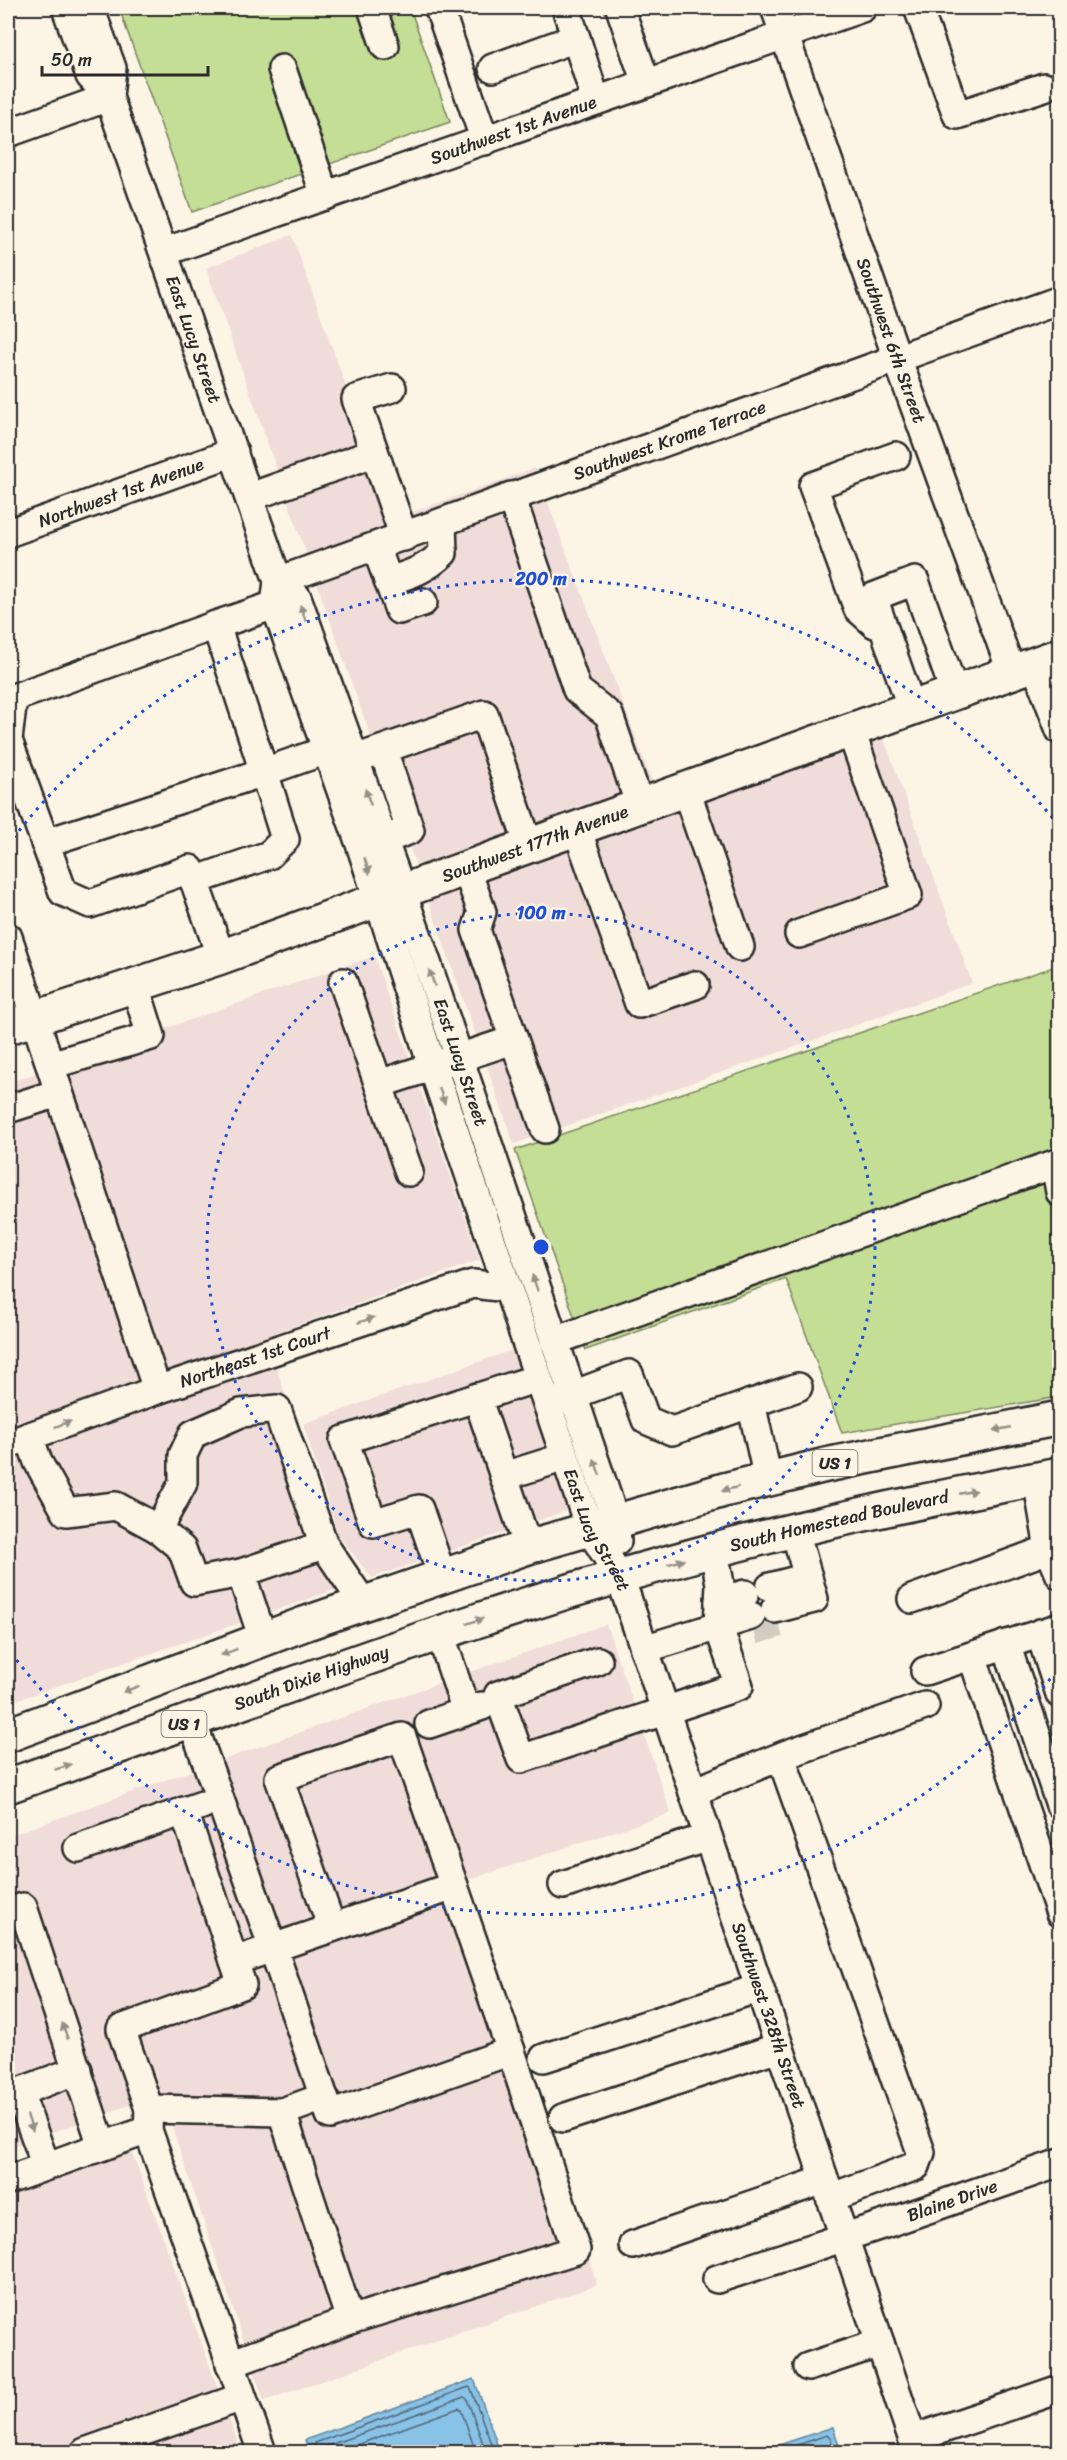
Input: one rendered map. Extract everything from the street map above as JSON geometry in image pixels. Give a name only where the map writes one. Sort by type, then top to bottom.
[{"type":"main road","name":"Southwest 177th Avenue","points":[[21,1022],[221,957],[1035,664]]},
{"type":"main road","name":"US 1","points":[[8,1735],[263,1639],[528,1548],[768,1479],[934,1442],[1059,1418]]},
{"type":"main road","name":"South Homestead Boulevard","points":[[620,1577],[795,1530],[962,1493],[1048,1477]]},
{"type":"main road","name":"South Dixie Highway","points":[[8,1786],[440,1633],[620,1577]]},
{"type":"street","name":"East Lucy Street","points":[[66,8],[90,76],[109,98],[164,252],[250,497],[277,593],[327,750],[458,1056],[573,1395],[603,1527],[620,1577]]},
{"type":"street","name":"East Lucy Street","points":[[90,8],[112,68],[109,98]]},
{"type":"street","points":[[372,8],[385,46]]},
{"type":"street","points":[[439,8],[485,141]]},
{"type":"street","points":[[566,8],[596,101]]},
{"type":"street","points":[[620,8],[646,83]]},
{"type":"street","name":"Southwest 6th Street","points":[[775,8],[897,358],[1035,664],[1059,730]]},
{"type":"street","name":"Southwest 1st Avenue","points":[[164,252],[862,8]]},
{"type":"street","points":[[918,8],[957,115],[1044,87]]},
{"type":"street","points":[[493,68],[576,38]]},
{"type":"street","points":[[282,69],[325,196]]},
{"type":"street","points":[[8,133],[109,98]]},
{"type":"street","name":"Southwest Krome Terrace","points":[[45,843],[8,740],[12,698],[216,625],[277,593],[376,547],[511,496],[1059,300]]},
{"type":"street","points":[[392,388],[356,399],[404,537]]},
{"type":"street","name":"Northwest 1st Avenue","points":[[8,532],[234,452]]},
{"type":"street","points":[[885,632],[858,609],[813,486],[896,456]]},
{"type":"street","points":[[250,497],[360,458]]},
{"type":"street","points":[[511,496],[577,690],[609,715],[640,806]]},
{"type":"street","points":[[388,581],[411,575],[443,554],[442,523]]},
{"type":"street","points":[[376,547],[399,610],[423,602]]},
{"type":"street","points":[[912,709],[873,597],[915,581],[955,694]]},
{"type":"street","name":"East Lucy Street","points":[[277,593],[297,597],[355,759],[383,840],[389,896],[432,1065],[565,1457],[603,1527]]},
{"type":"street","points":[[194,881],[269,855],[285,839],[216,625]]},
{"type":"street","points":[[355,759],[484,714],[529,846]]},
{"type":"street","points":[[799,934],[908,895],[851,731]]},
{"type":"street","points":[[221,957],[190,869],[90,904],[63,892],[45,843],[327,750]]},
{"type":"street","points":[[382,750],[410,830],[383,840]]},
{"type":"street","points":[[686,790],[740,947]]},
{"type":"street","points":[[577,829],[639,1004],[695,985]]},
{"type":"street","points":[[466,868],[482,912],[476,930],[545,1129]]},
{"type":"street","points":[[8,937],[21,1022],[50,1065],[157,1390]]},
{"type":"street","points":[[343,982],[409,1172]]},
{"type":"street","points":[[50,1065],[151,1036],[135,985]]},
{"type":"street","points":[[379,1084],[458,1056],[513,1040]]},
{"type":"street","points":[[8,1109],[58,1093]]},
{"type":"street","points":[[554,1341],[1057,1163],[1059,1191]]},
{"type":"street","points":[[472,1181],[497,1172]]},
{"type":"street","points":[[499,1262],[524,1253]]},
{"type":"street","name":"Northeast 1st Court","points":[[18,1440],[157,1390],[473,1284],[507,1288]]},
{"type":"street","points":[[547,1404],[629,1374],[646,1420],[672,1431],[798,1387]]},
{"type":"street","points":[[442,1576],[419,1509],[373,1523],[344,1440],[538,1378]]},
{"type":"street","points":[[477,1397],[528,1548]]},
{"type":"street","points":[[751,1403],[768,1479]]},
{"type":"street","points":[[158,1529],[183,1483],[183,1455],[193,1434],[241,1413],[277,1409],[324,1545],[364,1604]]},
{"type":"street","points":[[18,1440],[38,1462],[66,1512],[116,1506],[158,1529],[182,1549],[194,1582],[241,1573],[324,1545]]},
{"type":"street","points":[[504,1476],[565,1457]]},
{"type":"street","points":[[1048,1477],[1049,1549],[1059,1575]]},
{"type":"street","points":[[644,1649],[720,1622],[763,1610],[811,1588],[795,1530]]},
{"type":"street","points":[[912,1599],[1049,1549]]},
{"type":"street","points":[[598,1661],[498,1695],[521,1759],[739,1686],[720,1622],[720,1584],[714,1551]]},
{"type":"street","points":[[241,1573],[263,1639]]},
{"type":"street","name":"Southwest 328th Street","points":[[620,1577],[915,2446]]},
{"type":"street","points":[[720,1622],[763,1610]]},
{"type":"street","points":[[925,1671],[1049,1630],[1059,1694]]},
{"type":"street","points":[[440,1633],[466,1711]]},
{"type":"street","points":[[1006,1644],[1059,1805]]},
{"type":"street","points":[[972,1656],[1059,1913]]},
{"type":"street","points":[[429,1724],[500,1701]]},
{"type":"street","points":[[693,1792],[781,1757],[925,1706]]},
{"type":"street","points":[[192,1721],[330,2115],[511,2051]]},
{"type":"street","points":[[230,2364],[350,2320],[576,2250],[511,2051],[402,1737],[279,1778],[332,1928]]},
{"type":"street","points":[[633,2245],[916,2166],[921,2152],[781,1757]]},
{"type":"street","points":[[78,1848],[220,1798]]},
{"type":"street","points":[[184,1811],[243,1986],[122,2029],[148,2120],[262,2452]]},
{"type":"street","points":[[563,1885],[708,1837]]},
{"type":"street","points":[[234,1961],[454,1886]]},
{"type":"street","points":[[8,1912],[23,1907],[102,2146]]},
{"type":"street","points":[[544,2058],[759,1988]]},
{"type":"street","points":[[563,2118],[779,2047]]},
{"type":"street","points":[[46,2166],[13,2094],[78,2070]]},
{"type":"street","points":[[8,2180],[102,2146],[148,2120],[282,2112],[324,2097]]},
{"type":"street","points":[[282,2112],[350,2320]]},
{"type":"street","name":"Blaine Drive","points":[[717,2279],[844,2238],[1059,2163]]},
{"type":"street","points":[[808,2367],[880,2343]]},
{"type":"street","points":[[915,2446],[1059,2389]]},
{"type":"street","points":[[85,2452],[242,2397]]},
{"type":"shaded area","points":[[292,235],[393,519],[535,468],[662,808],[881,730],[972,983],[514,1144],[206,268]]},
{"type":"shaded area","points":[[374,956],[480,1260],[266,1336],[333,1539],[363,1580],[8,1703],[8,1083]]},
{"type":"shaded area","points":[[515,1349],[571,1509],[372,1578],[339,1537],[303,1424]]},
{"type":"shaded area","points":[[606,1624],[671,1813],[468,1880],[597,2285],[264,2401],[161,2094],[8,2148],[8,1836]]},
{"type":"shaded area","points":[[132,2152],[241,2452],[8,2452],[8,2196]]},
{"type":"green space","points":[[119,8],[410,8],[450,122],[192,212]]},
{"type":"green space","points":[[1059,965],[1059,1397],[842,1433],[786,1279],[586,1350],[515,1150]]},
{"type":"water","points":[[474,2379],[500,2452],[309,2452],[305,2440]]},
{"type":"water","points":[[833,2427],[841,2451],[839,2452],[758,2452]]},
{"type":"tunnel","points":[[754,1631],[779,1624]]}]
